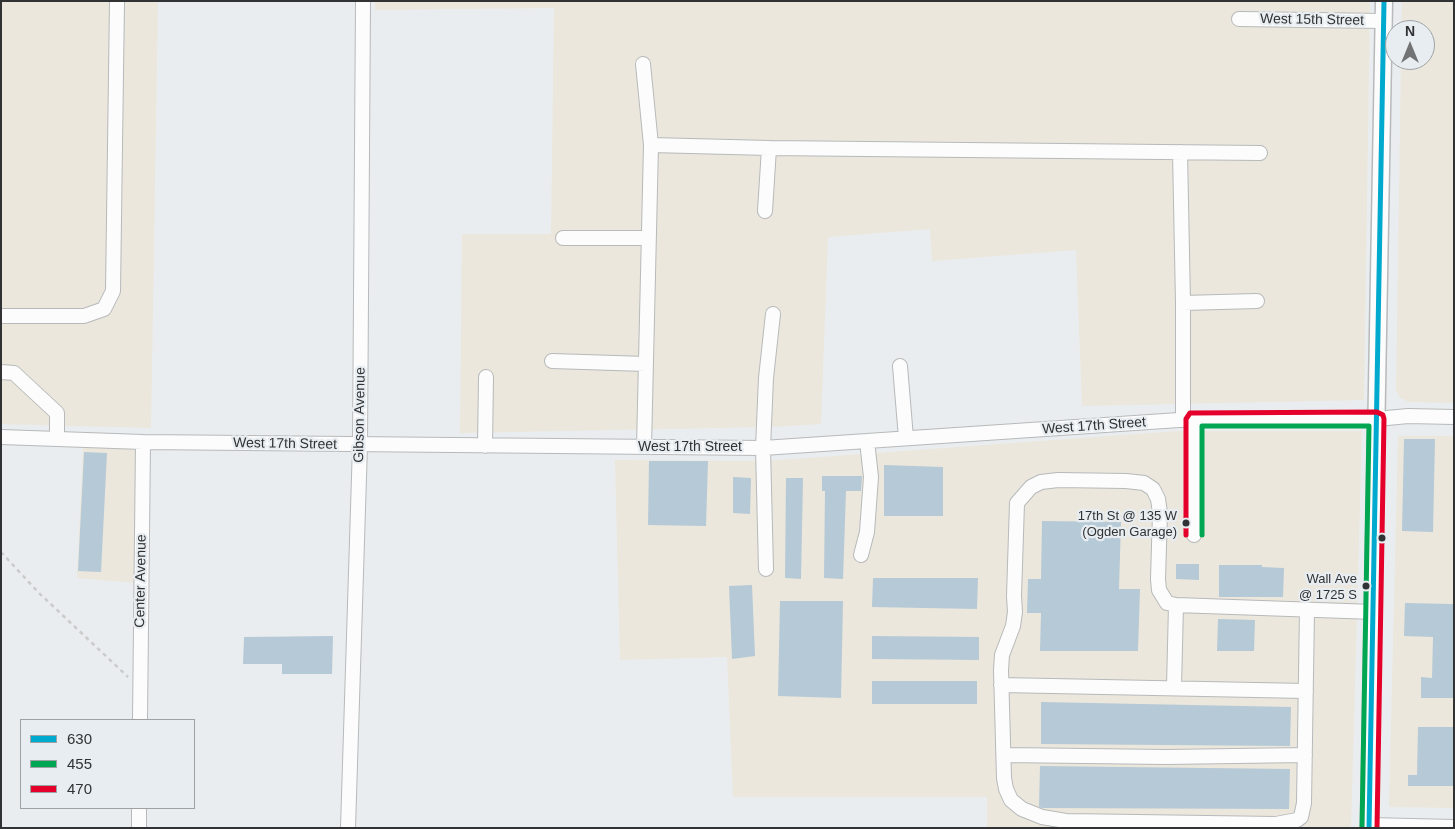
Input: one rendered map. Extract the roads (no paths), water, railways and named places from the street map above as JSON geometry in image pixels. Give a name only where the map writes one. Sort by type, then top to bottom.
[{"type":"main road","points":[[1369,826],[1378,419],[1384,1]]},
{"type":"street","points":[[1,316],[84,316],[104,309],[114,291],[117,1]]},
{"type":"street","name":"Gibson Avenue","points":[[348,828],[360,445],[362,1]]},
{"type":"street","name":"West 15th Street","points":[[1239,19],[1384,21]]},
{"type":"street","points":[[643,64],[651,145],[644,447]]},
{"type":"street","points":[[651,145],[1260,153]]},
{"type":"street","points":[[765,211],[768,148]]},
{"type":"street","points":[[1180,152],[1183,303],[1194,534]]},
{"type":"street","points":[[563,238],[648,238]]},
{"type":"street","points":[[1183,303],[1257,301]]},
{"type":"street","points":[[766,569],[763,448],[766,378],[773,314]]},
{"type":"street","points":[[552,361],[646,364]]},
{"type":"street","points":[[900,366],[906,438]]},
{"type":"street","points":[[1,372],[14,373],[57,413],[57,439]]},
{"type":"street","points":[[485,446],[486,377]]},
{"type":"street","name":"West 17th Street","points":[[1,437],[143,442],[763,448],[1189,420],[1378,419],[1408,416],[1454,417]]},
{"type":"street","points":[[861,556],[868,532],[871,477],[868,440]]},
{"type":"street","name":"Center Avenue","points":[[140,719],[143,442]]},
{"type":"street","points":[[1306,610],[1304,804],[1301,816],[1293,821],[1276,824],[1066,821],[1042,817],[1022,809],[1011,800],[1006,789],[1002,655],[1013,626],[1015,612],[1017,503],[1031,487],[1041,482],[1058,480],[1126,481],[1144,483],[1153,489],[1158,499],[1160,513],[1159,590],[1167,603],[1176,605],[1374,612]]},
{"type":"street","points":[[1174,687],[1176,605]]},
{"type":"street","points":[[1002,685],[1306,691]]},
{"type":"street","points":[[1004,755],[1166,757],[1305,755]]},
{"type":"street","points":[[139,809],[139,828]]},
{"type":"street","points":[[1369,826],[1454,827]]},
{"type":"place","name":"17th St @ 135 W (Ogden Garage)","points":[[1186,523]]},
{"type":"place","name":"Wall Ave @ 1725 S","points":[[1366,586]]}]
